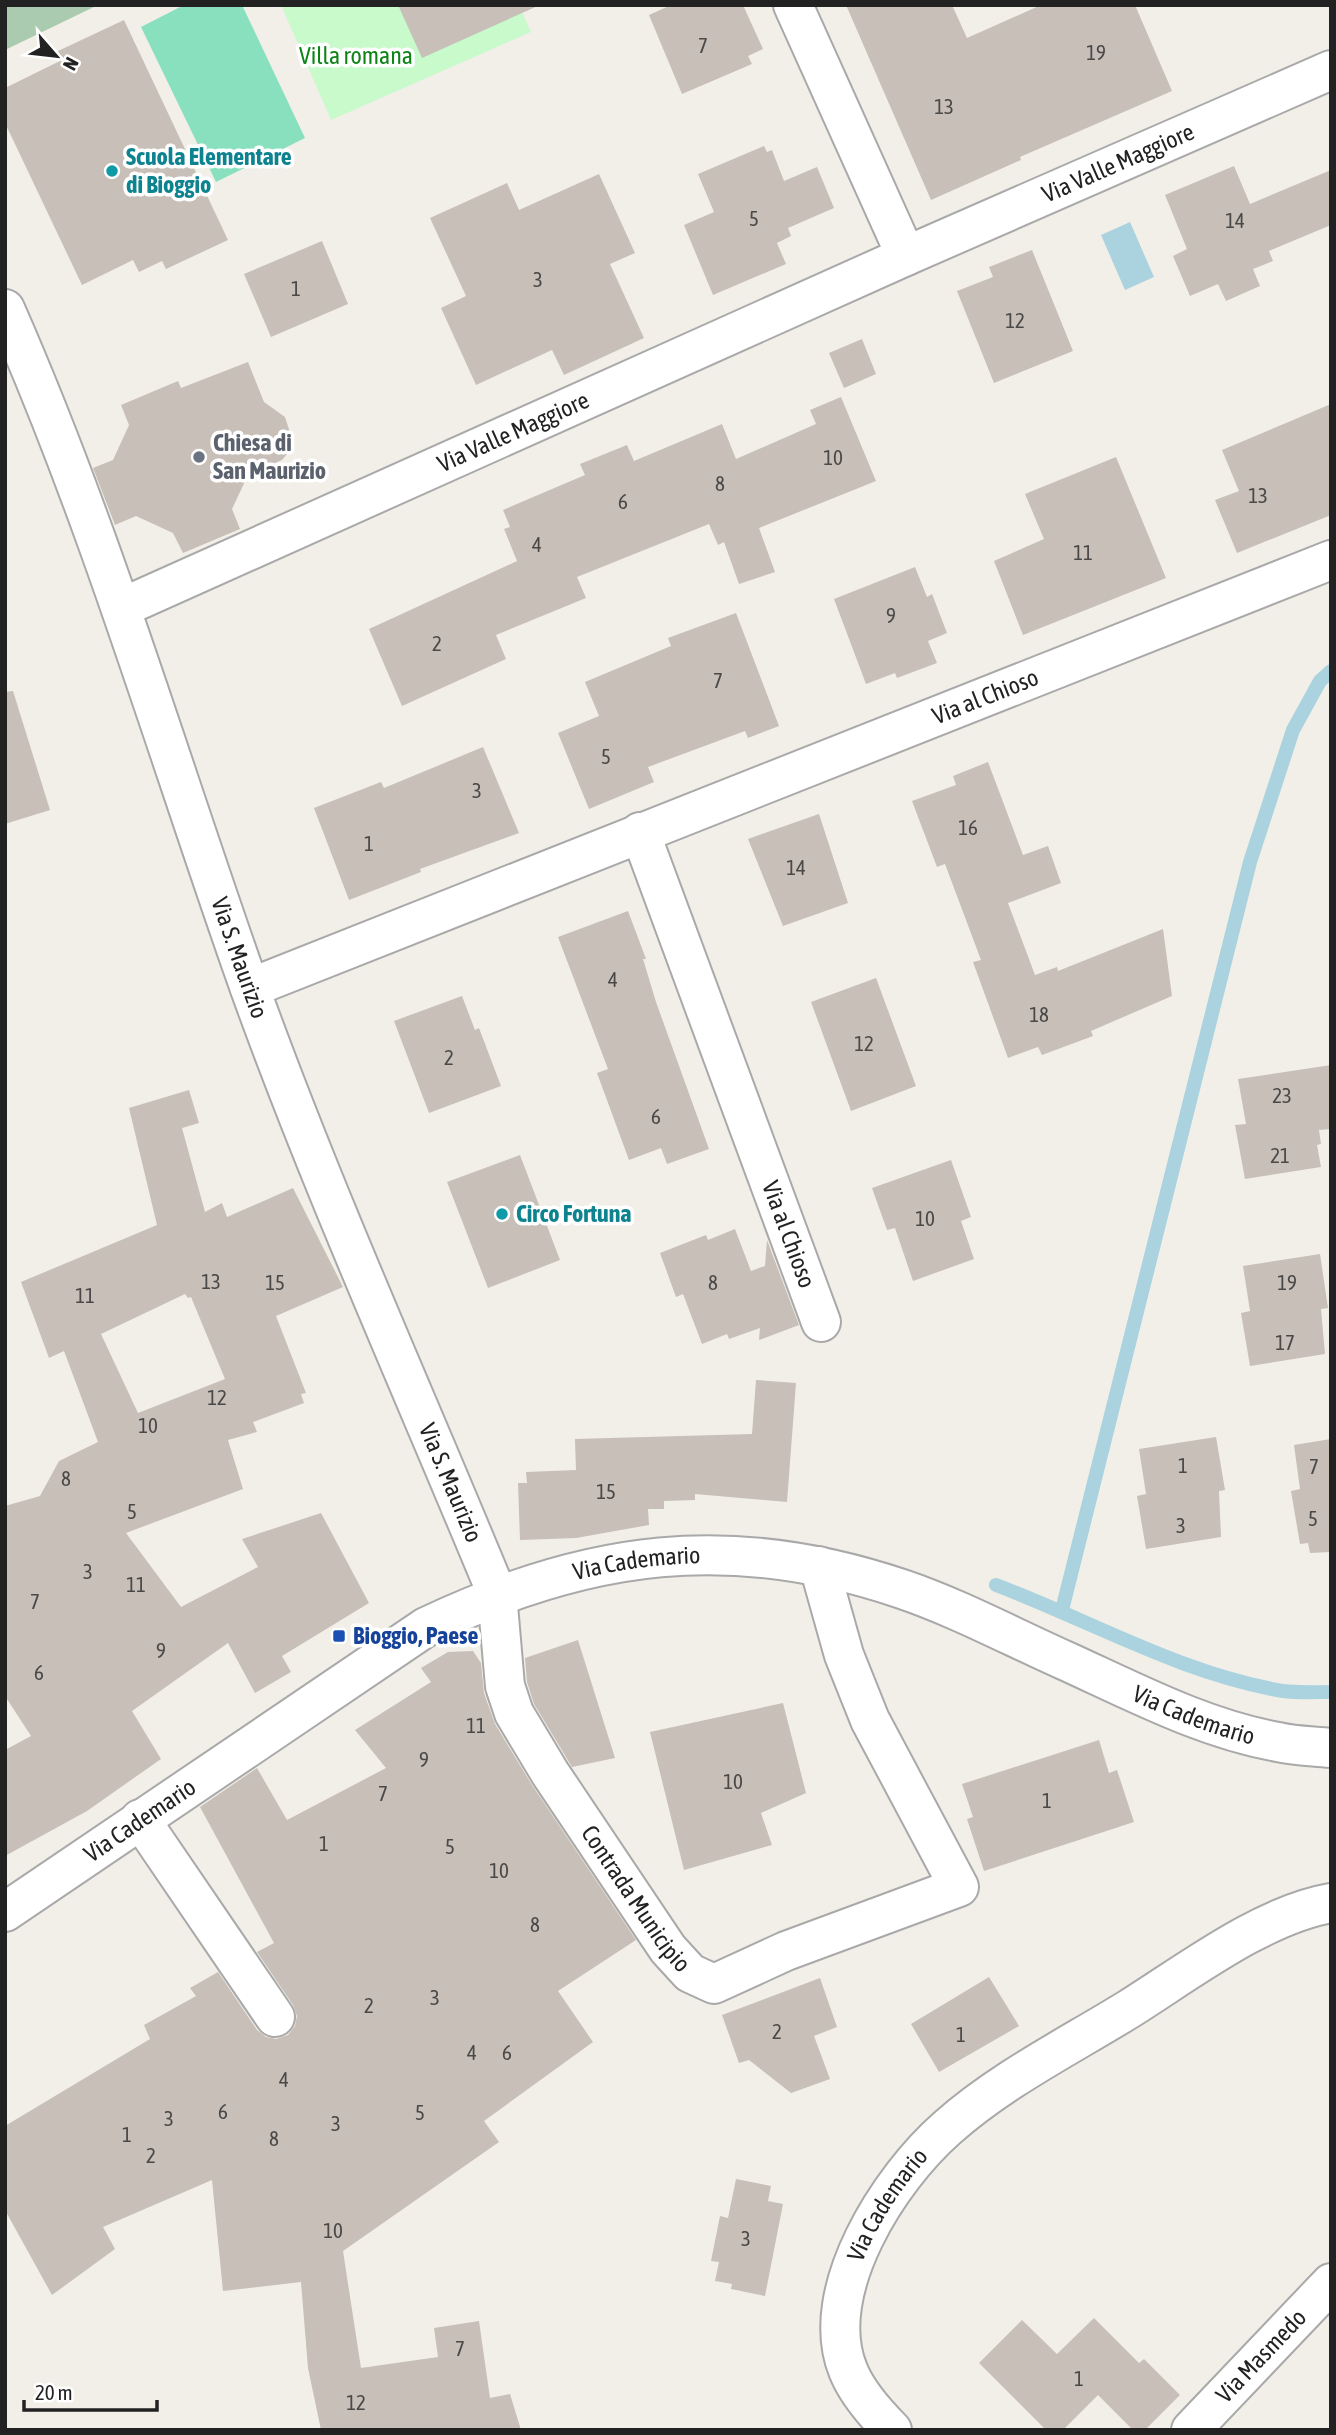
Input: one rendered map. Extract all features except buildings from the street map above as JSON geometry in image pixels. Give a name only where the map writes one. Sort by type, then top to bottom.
[{"type":"street","points":[[793,5],[906,256]]},
{"type":"street","name":"Via Valle Maggiore","points":[[121,608],[906,256],[1331,71]]},
{"type":"street","name":"Via S. Maurizio","points":[[5,309],[121,608],[250,988],[369,1290],[498,1594]]},
{"type":"street","name":"Via al Chioso","points":[[250,988],[1331,559]]},
{"type":"street","name":"Via al Chioso","points":[[640,832],[821,1322]]},
{"type":"street","name":"Via Cademario","points":[[5,1912],[426,1627],[498,1594],[568,1574],[657,1556],[753,1555],[819,1566],[904,1590],[1163,1705],[1230,1729],[1278,1742],[1331,1748]]},
{"type":"street","name":"Contrada Municipio","points":[[498,1594],[505,1685],[514,1713],[550,1773],[668,1949],[702,1981],[714,1984],[786,1951],[959,1887],[870,1720],[844,1655],[819,1566]]},
{"type":"street","points":[[140,1819],[275,2017]]},
{"type":"street","name":"Via Cademario","points":[[892,2430],[863,2397],[848,2370],[840,2342],[840,2314],[848,2277],[869,2233],[921,2153],[949,2126],[990,2096],[1229,1947],[1284,1919],[1331,1903]]},
{"type":"street","name":"Via Masmedo","points":[[1191,2430],[1331,2283]]},
{"type":"green space","points":[[5,5],[98,5],[5,50]]},
{"type":"green space","points":[[184,5],[242,5],[305,138],[216,182],[141,27]]},
{"type":"green space","name":"Villa romana","points":[[281,5],[519,5],[531,32],[331,120]]},
{"type":"water","points":[[1130,222],[1154,277],[1125,290],[1101,235]]},
{"type":"waterway","points":[[1062,1610],[1250,862],[1293,730],[1320,681],[1331,671]]},
{"type":"waterway","points":[[996,1585],[1137,1645],[1209,1672],[1283,1691],[1331,1692]]},
{"type":"place","name":"Scuola Elementare di Bioggio","points":[[112,171]]},
{"type":"place","name":"Chiesa di San Maurizio","points":[[199,457]]},
{"type":"place","name":"Circo Fortuna","points":[[502,1214]]},
{"type":"place","name":"Bioggio, Paese","points":[[339,1636]]}]
